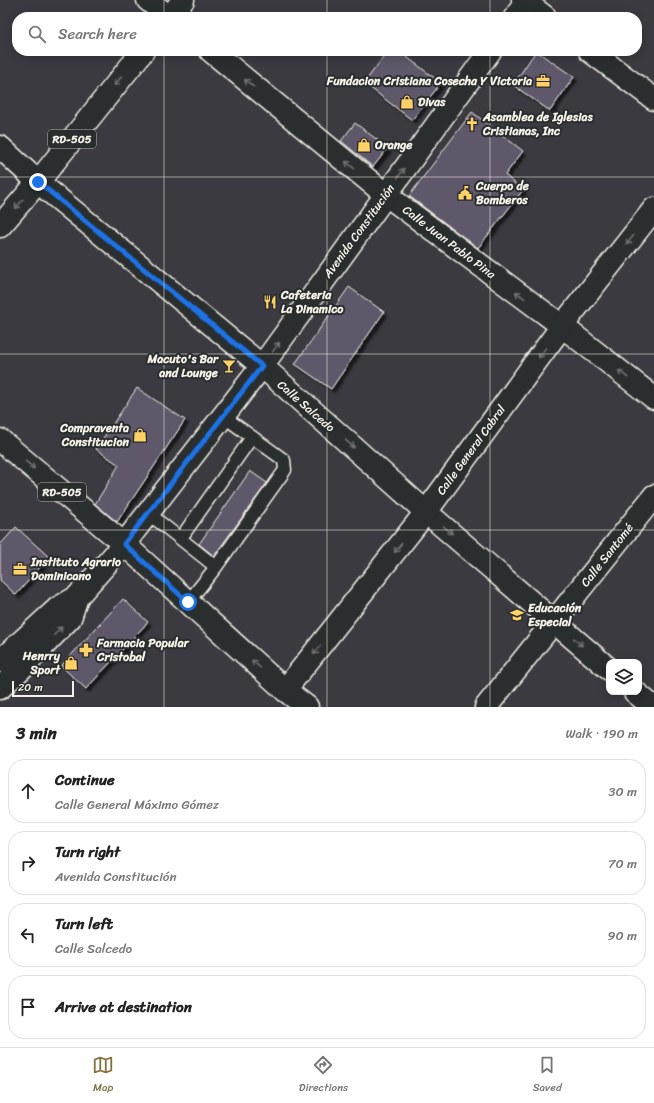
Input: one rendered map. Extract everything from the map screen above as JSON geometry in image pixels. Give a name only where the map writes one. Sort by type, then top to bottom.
[{"type":"street","points":[[148,0],[164,12]]},
{"type":"street","points":[[174,12],[183,0]]},
{"type":"street","points":[[523,5],[536,12]]},
{"type":"street","name":"RD-505","points":[[0,226],[38,182],[139,56]]},
{"type":"street","name":"Calle Juan Pablo Pina","points":[[217,56],[385,194],[562,326],[654,398]]},
{"type":"street","name":"Avenida Constitución","points":[[77,597],[124,544],[262,366],[486,56]]},
{"type":"street","points":[[597,56],[654,99]]},
{"type":"street","name":"Calle Salcedo","points":[[0,147],[38,182],[262,366],[426,512],[606,666]]},
{"type":"street","name":"Calle General Cabral","points":[[285,690],[426,512],[562,326],[654,209]]},
{"type":"street","name":"RD-505","points":[[0,440],[124,544]]},
{"type":"street","name":"Calle Santomé","points":[[486,707],[654,496]]},
{"type":"street","points":[[124,544],[285,690],[307,707]]},
{"type":"street","points":[[0,661],[58,608],[77,597]]},
{"type":"street","points":[[0,688],[25,665],[70,618],[77,597]]},
{"type":"street","points":[[638,695],[652,707]]},
{"type":"lane","points":[[188,602],[216,567],[285,470],[284,460],[223,416]]},
{"type":"lane","points":[[180,538],[252,437]]},
{"type":"lane","points":[[148,513],[216,567]]},
{"type":"building","name":"Divas","points":[[384,56],[406,56],[441,83],[412,120],[364,83]]},
{"type":"building","name":"Fundacion Cristiana Cosecha Y Victoria","points":[[533,56],[543,56],[574,77],[550,111],[513,85]]},
{"type":"building","name":"Cuerpo de Bomberos","points":[[472,112],[523,151],[505,175],[523,190],[478,248],[409,196]]},
{"type":"building","name":"Orange","points":[[355,123],[388,148],[373,167],[341,141]]},
{"type":"building","points":[[349,287],[384,312],[331,389],[295,364]]},
{"type":"building","name":"Compraventa Constitucion","points":[[137,388],[185,420],[117,522],[95,504],[119,465],[96,449]]},
{"type":"building","points":[[250,471],[267,483],[214,556],[199,544]]},
{"type":"building","name":"Instituto Agrario Dominicano","points":[[16,527],[49,557],[16,595],[0,580],[0,545]]},
{"type":"building","points":[[123,599],[148,622],[86,689],[61,666]]},
{"type":"place","name":"Fundacion Cristiana Cosecha Y Victoria","points":[[543,81]]},
{"type":"place","name":"Divas","points":[[407,102]]},
{"type":"place","name":"Asamblea de Iglesias Cristianas, Inc","points":[[472,124]]},
{"type":"place","name":"Orange","points":[[364,145]]},
{"type":"place","name":"Cuerpo de Bomberos","points":[[465,193]]},
{"type":"place","name":"Cafeteria La Dinamico","points":[[270,302]]},
{"type":"place","name":"Macuto's Bar and Lounge","points":[[229,366]]},
{"type":"place","name":"Compraventa Constitucion","points":[[140,435]]},
{"type":"place","name":"Instituto Agrario Dominicano","points":[[20,569]]},
{"type":"place","name":"Educación Especial","points":[[517,615]]},
{"type":"place","name":"Farmacia Popular Cristobal","points":[[86,650]]},
{"type":"place","name":"Henrry Sport","points":[[71,663]]},
{"type":"route","points":[[38,182],[262,366],[124,544],[188,602]]}]
